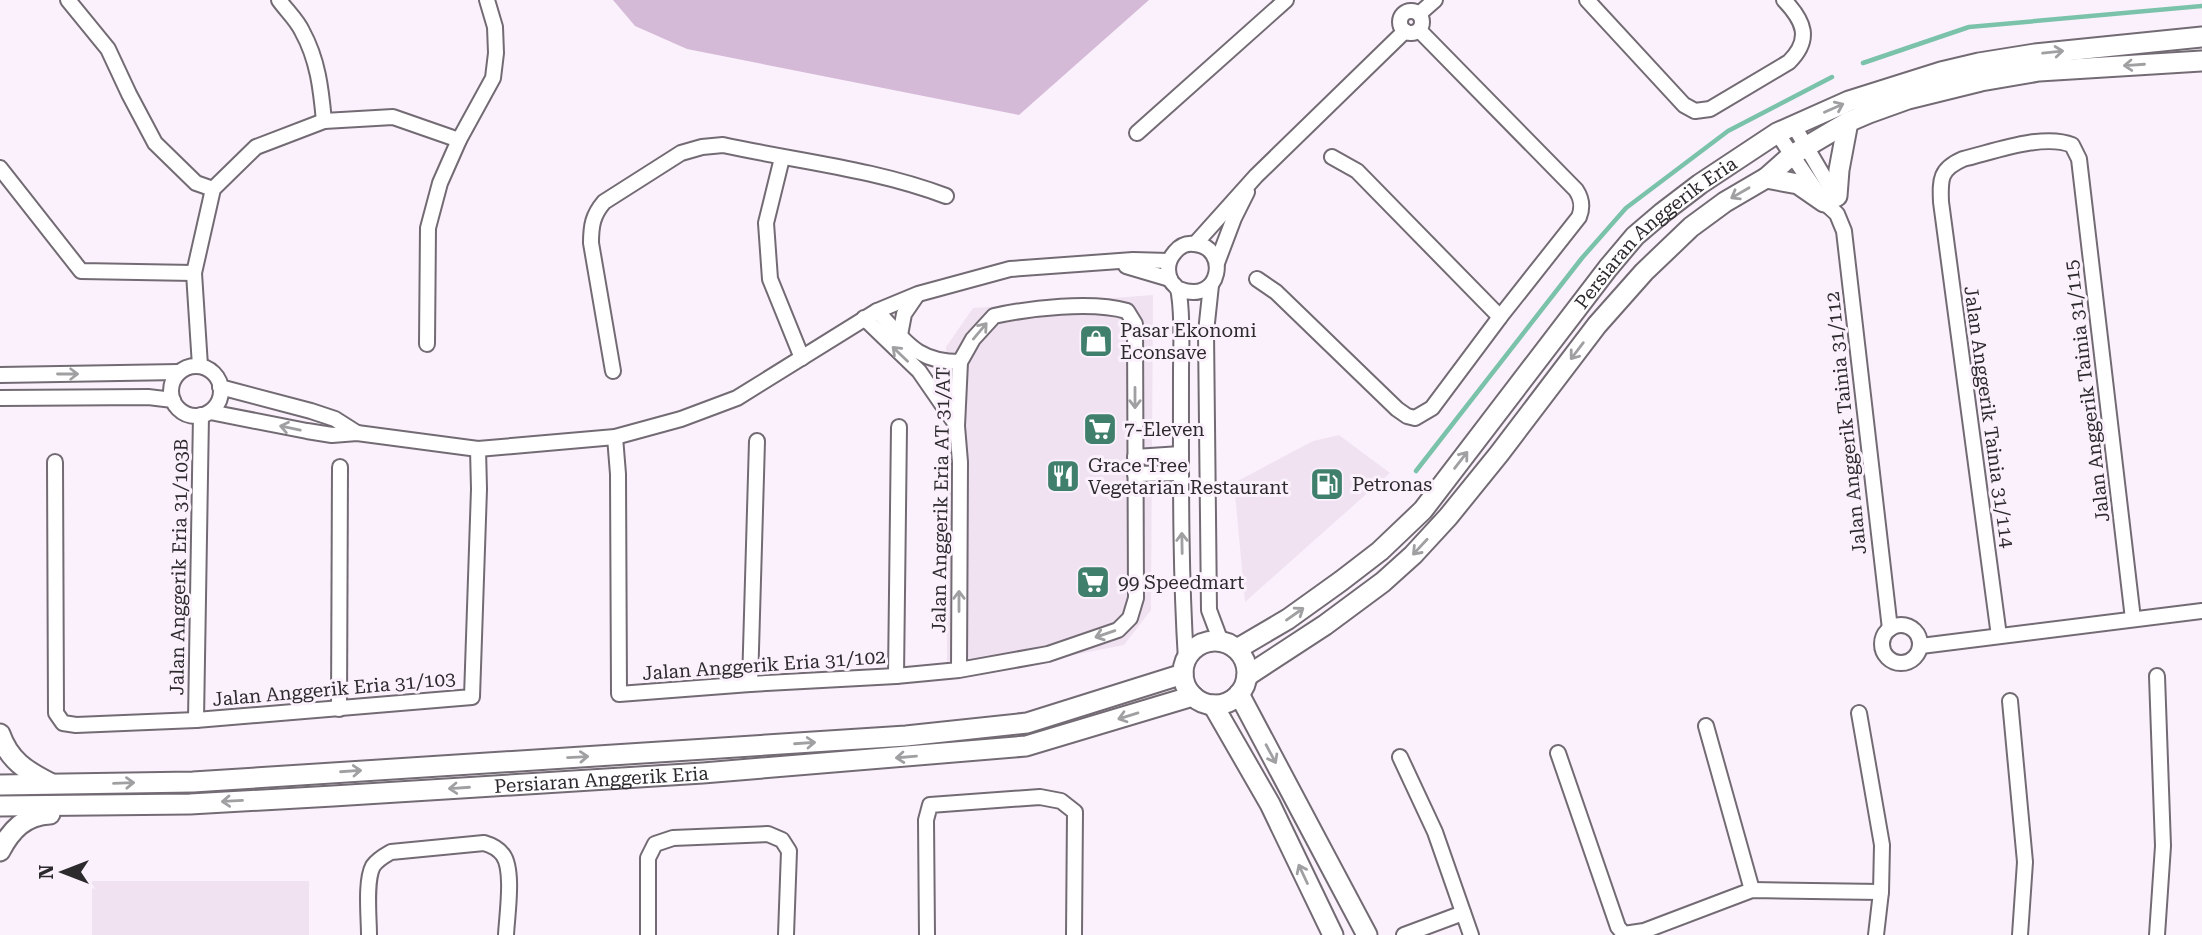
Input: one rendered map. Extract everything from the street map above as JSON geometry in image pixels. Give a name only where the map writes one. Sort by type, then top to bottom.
[{"type":"main road","name":"Persiaran Anggerik Eria","points":[[1229,646],[1288,619],[1380,551],[1423,510],[1635,236],[1700,184],[1786,130],[1866,95],[1979,63],[2035,54],[2202,37]]},
{"type":"main road","name":"Persiaran Anggerik Eria","points":[[1243,685],[1373,589],[1413,555],[1448,517],[1597,325],[1644,272],[1671,245],[1711,212],[1766,178],[1799,150],[1849,122],[1908,99],[2012,75],[2202,61]]},
{"type":"main road","points":[[1766,178],[1798,184],[1833,204],[1849,122]]},
{"type":"main road","points":[[1211,641],[1229,646],[1246,666],[1243,685],[1231,701],[1213,705],[1194,696],[1187,687],[1185,667],[1192,651],[1211,641]]},
{"type":"main road","name":"Persiaran Anggerik Eria","points":[[0,785],[193,782],[933,733],[1027,723],[1185,667]]},
{"type":"main road","points":[[1243,685],[1367,935]]},
{"type":"main road","name":"Persiaran Anggerik Eria","points":[[0,806],[190,804],[703,773],[1026,746],[1194,696]]},
{"type":"main road","points":[[1213,705],[1269,804],[1333,935]]},
{"type":"main road","points":[[0,734],[5,749],[21,768],[56,785]]},
{"type":"main road","points":[[0,851],[15,828],[27,818],[40,814],[129,812],[190,804]]},
{"type":"street","points":[[68,0],[108,50],[155,143],[196,183],[213,189]]},
{"type":"street","points":[[279,0],[302,28],[312,53],[320,77],[324,121]]},
{"type":"street","points":[[427,344],[428,228],[440,183],[459,140],[494,78],[495,27],[488,0]]},
{"type":"street","points":[[1137,133],[1286,0]]},
{"type":"street","points":[[1169,261],[1179,248],[1195,244],[1256,176],[1411,17],[1435,0]]},
{"type":"street","points":[[1587,0],[1684,105],[1695,111],[1710,109],[1789,62],[1796,55],[1803,37],[1802,27],[1797,14],[1784,0]]},
{"type":"street","points":[[1258,279],[1276,292],[1397,409],[1415,418],[1432,408],[1579,217],[1582,211],[1581,197],[1411,17]]},
{"type":"street","points":[[200,366],[194,274],[213,189],[256,147],[324,121],[393,117],[459,140]]},
{"type":"street","name":"Jalan Anggerik Tainia 31/112","points":[[1786,130],[1833,204],[1844,231],[1890,629]]},
{"type":"street","name":"Jalan Anggerik Tainia 31/114","points":[[1999,636],[1941,202],[1941,179],[1952,164],[1963,159],[2051,140],[2072,145],[2079,159]]},
{"type":"street","points":[[613,371],[591,243],[594,213],[604,202],[681,153],[723,145],[862,173],[923,187],[946,196]]},
{"type":"street","points":[[1332,157],[1357,171],[1500,317]]},
{"type":"street","points":[[782,158],[766,223],[770,279],[802,358]]},
{"type":"street","name":"Jalan Anggerik Tainia 31/115","points":[[2079,159],[2133,619]]},
{"type":"street","points":[[0,168],[80,271],[194,274]]},
{"type":"street","points":[[1229,646],[1209,610],[1206,332],[1211,285],[1217,271],[1217,263],[1234,218],[1256,176]]},
{"type":"street","points":[[1195,244],[1209,250],[1217,263]]},
{"type":"street","points":[[179,372],[173,381],[173,401],[184,413],[193,416],[206,413],[307,432],[332,435],[357,433],[478,449],[614,437],[681,419],[737,398],[877,310],[918,294],[1010,269],[1133,260],[1169,261]]},
{"type":"street","points":[[1169,261],[1175,284],[1185,667]]},
{"type":"street","points":[[1114,263],[1196,293],[1211,285]]},
{"type":"street","points":[[900,335],[904,314],[918,294]]},
{"type":"street","name":"Jalan Anggerik Eria AT 31/AT","points":[[959,670],[960,462],[957,426],[960,362],[973,339],[993,316],[1110,306],[1127,311],[1135,324],[1135,474]]},
{"type":"street","points":[[877,310],[915,350],[928,359],[960,362]]},
{"type":"street","points":[[864,318],[919,372],[957,426]]},
{"type":"street","points":[[0,375],[179,372],[200,366],[216,377],[220,387],[220,397],[216,405],[206,413]]},
{"type":"street","points":[[220,387],[335,419],[357,433]]},
{"type":"street","points":[[0,398],[148,397],[173,401]]},
{"type":"street","name":"Jalan Anggerik Eria 31/103B","points":[[196,720],[206,413]]},
{"type":"street","points":[[896,676],[900,427]]},
{"type":"street","name":"Jalan Anggerik Eria 31/102","points":[[614,437],[618,474],[619,694],[959,670],[1048,654],[1118,630],[1130,618],[1136,598],[1135,474]]},
{"type":"street","points":[[750,684],[757,441]]},
{"type":"street","name":"Jalan Anggerik Eria 31/103","points":[[55,462],[56,713],[63,723],[76,725],[196,720],[472,697],[478,449]]},
{"type":"street","points":[[1135,457],[1181,454]]},
{"type":"street","points":[[339,709],[340,467]]},
{"type":"street","points":[[1135,474],[1181,473]]},
{"type":"street","points":[[1921,646],[2202,611]]},
{"type":"street","points":[[1896,626],[1909,627],[1918,635],[1921,646],[1909,662],[1897,663],[1891,660],[1882,645],[1890,629],[1896,626]]},
{"type":"street","points":[[2157,676],[2164,846],[2157,935]]},
{"type":"street","points":[[2010,701],[2025,862],[2020,935]]},
{"type":"street","points":[[1858,713],[1882,845],[1881,892],[1876,935]]},
{"type":"street","points":[[1706,726],[1752,890]]},
{"type":"street","points":[[1558,753],[1618,927],[1625,934],[1644,931],[1752,890],[1881,892]]},
{"type":"street","points":[[1400,757],[1435,832],[1471,935]]},
{"type":"street","points":[[927,935],[926,820],[930,806],[1040,797],[1061,801],[1075,812],[1074,935]]},
{"type":"street","points":[[648,935],[648,858],[655,844],[673,838],[768,834],[782,840],[789,851],[786,935]]},
{"type":"street","points":[[369,935],[370,875],[374,864],[382,856],[391,852],[484,843],[493,846],[504,856],[508,870],[506,935]]},
{"type":"street","points":[[1404,935],[1463,913]]},
{"type":"shaded area","points":[[613,0],[1149,0],[1019,115],[687,49],[635,26]]},
{"type":"shaded area","points":[[1153,295],[1151,610],[1124,645],[947,680],[946,347],[973,308]]},
{"type":"shaded area","points":[[1339,435],[1390,473],[1245,602],[1234,483],[1313,441]]},
{"type":"shaded area","points":[[92,881],[309,881],[309,935],[92,935]]},
{"type":"waterway","points":[[1863,63],[1969,27],[2202,6]]},
{"type":"waterway","points":[[1416,471],[1582,258],[1626,208],[1728,131],[1832,77]]},
{"type":"place","name":"Pasar Ekonomi Econsave","points":[[1096,341]]},
{"type":"place","name":"7-Eleven","points":[[1100,429]]},
{"type":"place","name":"Grace Tree Vegetarian Restaurant","points":[[1063,476]]},
{"type":"place","name":"Petronas","points":[[1327,484]]},
{"type":"place","name":"99 Speedmart","points":[[1093,582]]}]
